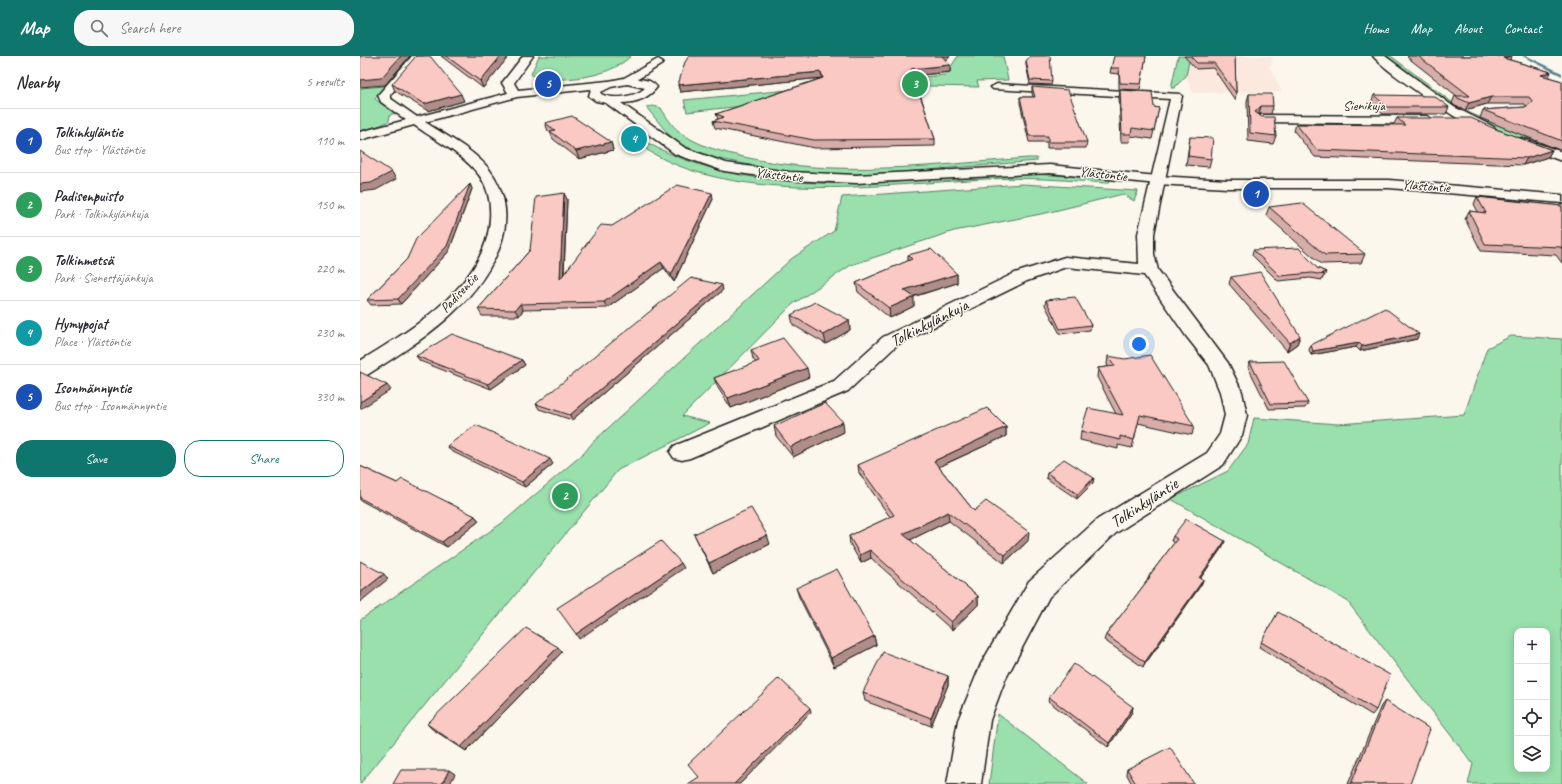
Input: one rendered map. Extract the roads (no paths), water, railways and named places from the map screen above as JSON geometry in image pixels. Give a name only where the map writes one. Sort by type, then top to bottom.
[{"type":"street","name":"Padisentie","points":[[360,370],[410,338],[448,308],[475,279],[487,257],[498,229],[499,211],[496,193],[483,172],[468,157],[385,100],[384,95],[418,56]]},
{"type":"street","points":[[516,94],[510,89],[508,83],[528,56]]},
{"type":"street","points":[[1378,56],[1435,100],[1465,119],[1562,157]]},
{"type":"street","points":[[547,90],[594,94],[597,98],[610,100],[639,96],[650,90],[650,85],[660,59]]},
{"type":"street","points":[[627,81],[660,59]]},
{"type":"street","points":[[360,136],[516,94],[627,81],[640,82],[650,85]]},
{"type":"street","points":[[594,94],[597,89],[608,84]]},
{"type":"street","name":"Tolkinkyläntie","points":[[964,784],[977,714],[992,674],[1040,589],[1107,526],[1215,459],[1231,435],[1236,415],[1231,392],[1218,363],[1192,332],[1149,270],[1146,254],[1146,234],[1176,96],[997,87]]},
{"type":"street","name":"Ylästöntie","points":[[639,96],[640,106],[653,130]]},
{"type":"street","name":"Ylästöntie","points":[[610,100],[680,151],[698,159],[724,167],[788,176],[856,179],[1005,170],[1050,169],[1157,180],[1249,184],[1389,184],[1562,199]]},
{"type":"street","points":[[1465,119],[1480,112]]},
{"type":"street","name":"Sienikuja","points":[[1260,120],[1465,119]]},
{"type":"street","name":"Tolkinkylänkuja","points":[[682,452],[841,386],[890,341],[1021,277],[1065,262],[1149,270]]},
{"type":"waterway","points":[[1524,56],[1562,75]]},
{"type":"place","name":"Isonmännyntie","points":[[548,84]]},
{"type":"place","name":"Tolkinmetsä","points":[[915,84]]},
{"type":"place","name":"Hymypojat","points":[[634,139]]},
{"type":"place","name":"Tolkinkyläntie","points":[[1256,194]]},
{"type":"place","name":"Padisenpuisto","points":[[565,496]]}]
